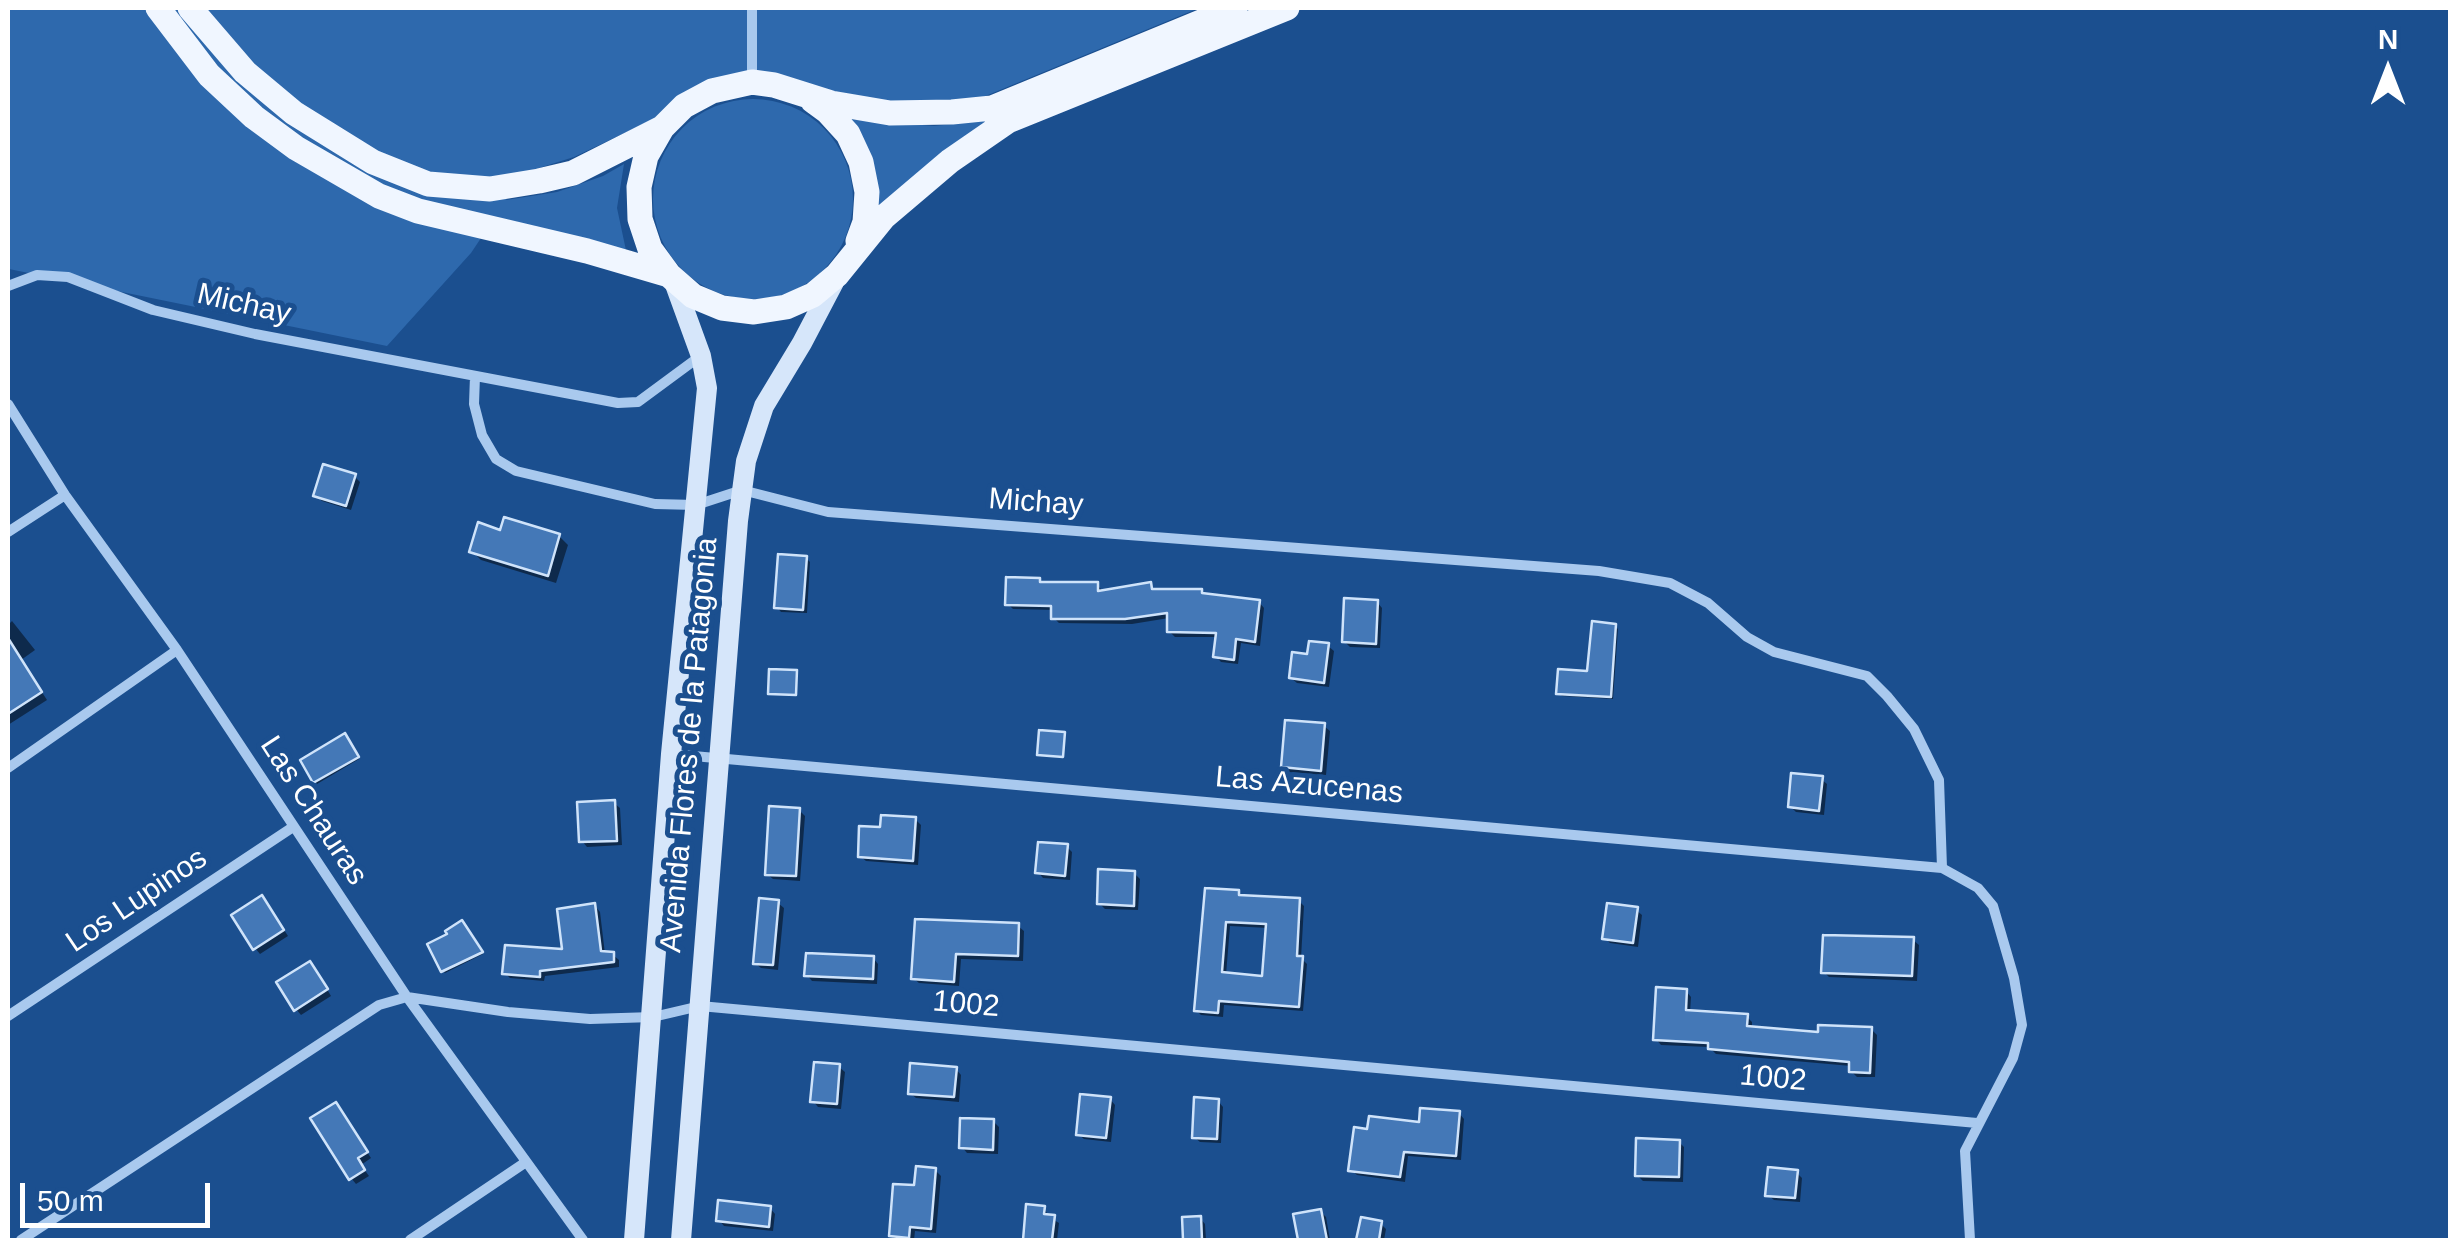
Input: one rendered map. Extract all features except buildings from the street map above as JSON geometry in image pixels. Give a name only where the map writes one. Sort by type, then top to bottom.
[{"type":"main road","points":[[158,8],[210,75],[254,117],[296,148],[378,196],[671,277]]},
{"type":"main road","points":[[190,8],[245,72],[294,113],[373,162],[428,184],[490,189],[539,181],[572,172],[662,128]]},
{"type":"main road","points":[[1235,8],[992,108],[890,113],[858,109],[752,82],[712,91],[684,106],[662,128],[646,156],[638,187],[640,219],[650,249],[671,277],[693,296],[722,308],[754,312],[786,307],[813,295],[837,276],[884,217],[950,161],[1008,121],[1287,8]]},
{"type":"main road","points":[[804,96],[828,112],[848,134],[861,162],[867,192],[864,222],[854,250]]},
{"type":"street","points":[[752,8],[752,82]]},
{"type":"street","name":"Michay","points":[[8,286],[36,276],[68,277],[153,310],[254,334],[618,403],[638,402],[700,356]]},
{"type":"street","name":"Avenida Flores de la Patagonia","points":[[681,1240],[746,461],[764,406],[837,276]]},
{"type":"street","name":"Avenida Flores de la Patagonia","points":[[634,1240],[671,754],[706,388],[700,356],[671,277]]},
{"type":"street","points":[[474,376],[474,404],[482,435],[496,459],[516,472],[655,504],[696,505],[742,490]]},
{"type":"street","name":"Las Chauras","points":[[8,404],[65,495],[177,650],[407,998],[583,1240]]},
{"type":"street","name":"Michay","points":[[742,490],[828,512],[1599,571],[1670,583],[1708,603],[1747,637],[1774,652],[1868,676],[1914,730],[1939,780],[1942,868]]},
{"type":"street","points":[[8,532],[65,495]]},
{"type":"street","points":[[8,768],[177,650]]},
{"type":"street","name":"Las Azucenas","points":[[671,754],[1942,868]]},
{"type":"street","name":"Los Lupinos","points":[[8,1016],[293,827]]},
{"type":"street","points":[[1942,868],[1978,888],[1992,906],[2014,978],[2022,1025],[2008,1068],[1965,1151],[1970,1240]]},
{"type":"street","name":"1002","points":[[21,1240],[379,1004],[407,998],[573,1017],[653,1017],[700,1006],[1978,1123]]},
{"type":"street","points":[[410,1240],[526,1162]]},
{"type":"shaded area","points":[[8,8],[1199,8],[983,97],[887,101],[821,89],[769,73],[654,119],[574,157],[523,173],[506,200],[557,192],[624,164],[617,208],[627,255],[493,220],[471,253],[387,346],[9,269]]},
{"type":"shaded area","points":[[753,99],[791,107],[824,128],[845,161],[853,199],[845,237],[824,270],[791,291],[753,299],[715,291],[682,270],[661,237],[653,199],[661,161],[682,128],[715,107]]},
{"type":"shaded area","points":[[849,119],[934,126],[991,120],[876,210]]}]
